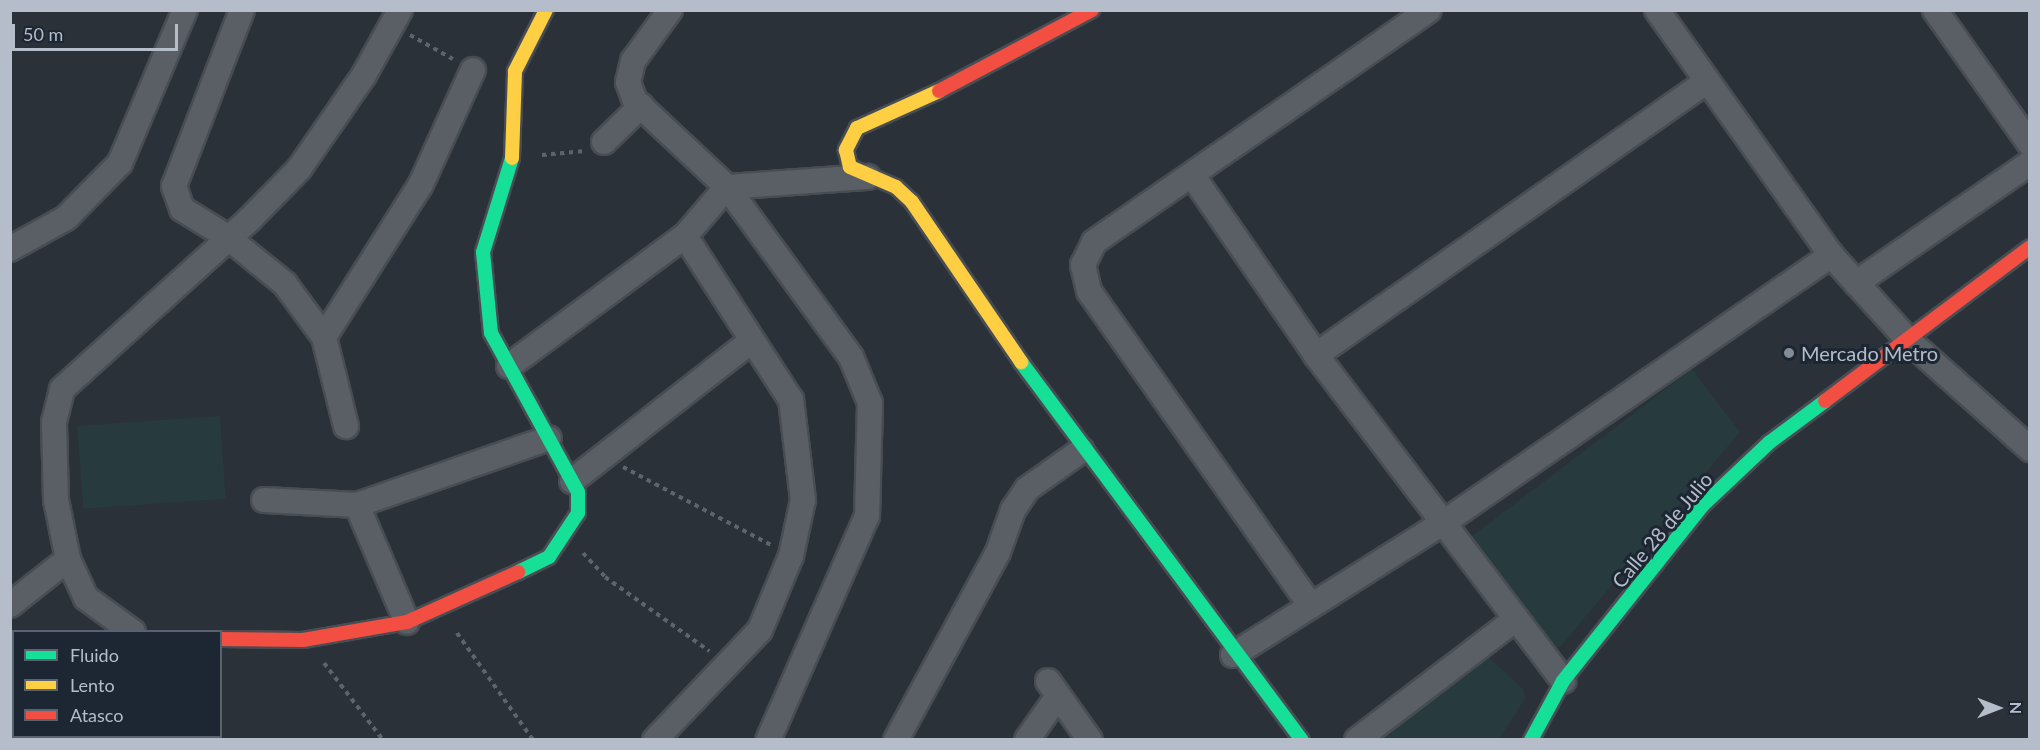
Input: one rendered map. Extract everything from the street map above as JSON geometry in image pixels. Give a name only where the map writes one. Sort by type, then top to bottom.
[{"type":"street","points":[[10,249],[66,218],[120,163],[185,10]]},
{"type":"street","points":[[243,10],[174,186],[182,209],[226,236],[285,284],[324,338],[346,426]]},
{"type":"street","points":[[222,639],[303,640],[407,622],[442,610],[549,557],[578,513],[572,481],[491,333],[483,252],[513,158],[515,71],[546,10]]},
{"type":"street","points":[[670,10],[633,61],[628,82],[641,106],[727,187],[851,357],[870,403],[867,516],[768,740]]},
{"type":"street","points":[[1092,10],[899,112],[857,128],[846,150],[850,167],[868,177],[896,187],[912,201],[1082,450],[1233,655],[1302,740]]},
{"type":"street","points":[[1311,606],[1089,291],[1083,265],[1094,242],[1429,10]]},
{"type":"street","points":[[1657,10],[1704,83],[1831,255],[1910,342],[2030,449]]},
{"type":"street","points":[[1935,10],[2030,144]]},
{"type":"street","points":[[130,630],[86,598],[68,559],[56,500],[54,422],[62,389],[298,169],[396,18]]},
{"type":"street","points":[[324,338],[421,184],[473,70]]},
{"type":"street","points":[[1316,355],[1704,83]]},
{"type":"street","points":[[604,142],[641,106]]},
{"type":"street","points":[[1856,283],[2030,162]]},
{"type":"street","points":[[1192,175],[1316,355],[1563,681]]},
{"type":"street","points":[[509,366],[685,236],[727,187],[868,177]]},
{"type":"street","points":[[655,740],[760,630],[791,556],[803,500],[791,400],[685,236]]},
{"type":"street","name":"Calle 28 de Julio","points":[[1530,740],[1563,681],[1702,506],[1770,442],[1910,342],[2030,246]]},
{"type":"street","points":[[1233,655],[1443,523],[1831,255]]},
{"type":"street","points":[[572,481],[607,459],[751,341]]},
{"type":"street","points":[[264,500],[357,505],[549,438]]},
{"type":"street","points":[[896,740],[998,552],[1013,510],[1028,489],[1082,450]]},
{"type":"street","points":[[357,505],[407,622]]},
{"type":"street","points":[[10,605],[68,559]]},
{"type":"street","points":[[1357,740],[1516,619]]},
{"type":"street","points":[[1027,740],[1053,688],[1090,740]]},
{"type":"path","points":[[396,18],[473,70]]},
{"type":"path","points":[[513,158],[587,150],[604,142]]},
{"type":"path","points":[[607,459],[791,556]]},
{"type":"path","points":[[564,532],[605,577],[729,665]]},
{"type":"path","points":[[442,610],[533,740]]},
{"type":"path","points":[[303,640],[383,740]]},
{"type":"green space","points":[[1692,369],[1740,432],[1561,646],[1553,649],[1467,540]]},
{"type":"green space","points":[[220,416],[226,499],[83,509],[77,426]]},
{"type":"green space","points":[[1485,654],[1523,689],[1525,699],[1499,739],[1376,740]]},
{"type":"traffic: fast","points":[[512,158],[483,252],[491,333],[578,492],[578,513],[549,557],[518,572]]},
{"type":"traffic: fast","points":[[1021,362],[1302,740]]},
{"type":"traffic: fast","points":[[1531,740],[1563,681],[1702,506],[1770,442],[1825,401]]},
{"type":"traffic: slow","points":[[512,158],[515,71],[546,10]]},
{"type":"traffic: slow","points":[[939,91],[857,128],[846,150],[850,167],[896,187],[912,202],[1021,362]]},
{"type":"traffic: jam","points":[[939,91],[1092,10]]},
{"type":"traffic: jam","points":[[1825,401],[2030,247]]},
{"type":"traffic: jam","points":[[222,639],[303,640],[407,622],[518,572]]},
{"type":"place","name":"Mercado Metro","points":[[1789,353]]}]
